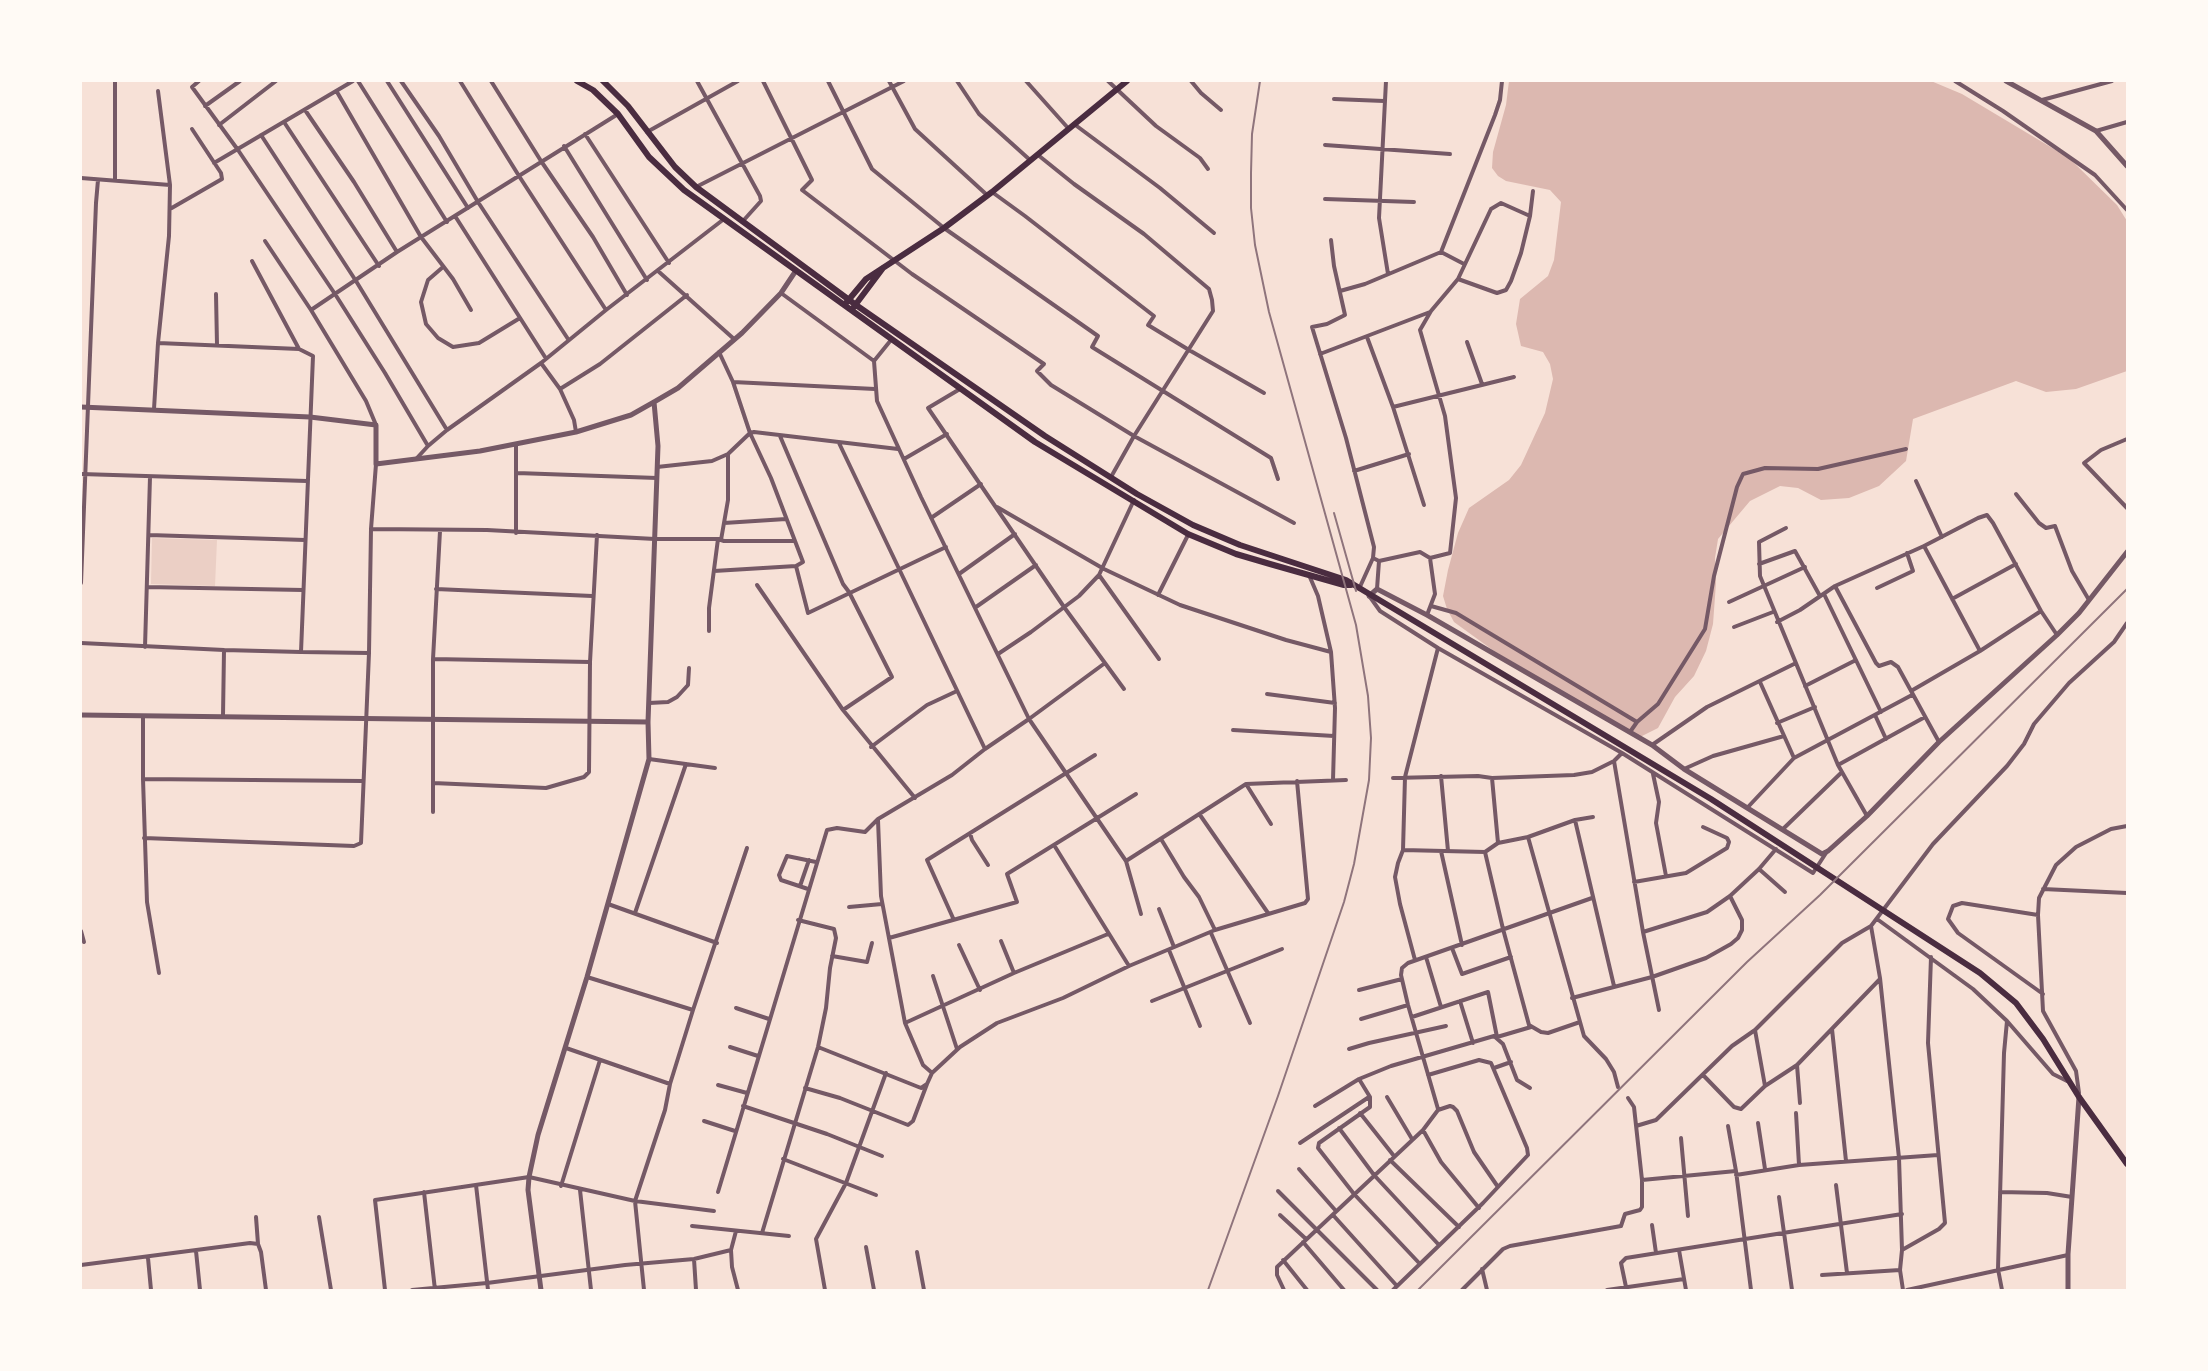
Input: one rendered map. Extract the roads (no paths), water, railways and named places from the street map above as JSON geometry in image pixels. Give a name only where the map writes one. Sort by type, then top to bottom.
[{"type":"main road","points":[[577,81],[593,90],[618,114],[649,157],[684,190],[795,272],[1035,442],[1188,534],[1236,554],[1344,585],[1351,585]]},
{"type":"main road","points":[[603,81],[628,106],[646,132],[696,187],[856,305],[1045,436],[1137,494],[1193,525],[1240,546],[1346,580],[1359,590],[1712,799],[1980,973],[2016,1003],[2072,1083],[2079,1097],[2126,1161]]},
{"type":"main road","points":[[844,306],[866,279],[944,228],[990,194],[1127,81]]},
{"type":"main road","points":[[851,311],[883,267]]},
{"type":"street","points":[[115,81],[115,180]]},
{"type":"street","points":[[199,81],[192,87],[238,150],[335,294],[428,446]]},
{"type":"street","points":[[205,106],[240,81]]},
{"type":"street","points":[[219,125],[276,81]]},
{"type":"street","points":[[214,163],[353,81]]},
{"type":"street","points":[[358,81],[447,222]]},
{"type":"street","points":[[387,81],[468,208]]},
{"type":"street","points":[[401,81],[568,339]]},
{"type":"street","points":[[460,81],[606,310]]},
{"type":"street","points":[[491,81],[541,161],[593,237],[627,295]]},
{"type":"street","points":[[698,81],[757,189],[761,201],[743,221]]},
{"type":"street","points":[[646,132],[738,81]]},
{"type":"street","points":[[763,81],[812,180],[802,189],[893,260],[1044,364],[1038,371],[1051,385],[1134,436],[1294,523]]},
{"type":"street","points":[[828,81],[872,169],[944,228],[1098,336],[1092,347],[1271,458],[1278,479]]},
{"type":"street","points":[[889,81],[915,129],[990,194],[1124,291],[1154,316],[1148,324],[1264,393]]},
{"type":"street","points":[[696,187],[904,81]]},
{"type":"street","points":[[957,81],[979,114],[1031,160]]},
{"type":"street","points":[[1026,81],[1072,126],[1160,188],[1214,233]]},
{"type":"street","points":[[1108,81],[1116,91],[1156,126],[1200,158],[1208,169]]},
{"type":"street","points":[[1191,81],[1221,110]]},
{"type":"street","points":[[1386,81],[1379,218],[1388,274]]},
{"type":"street","points":[[1340,291],[1441,252],[1495,115],[1500,100],[1502,81]]},
{"type":"street","points":[[1955,81],[2003,111],[2095,175],[2127,210]]},
{"type":"street","points":[[2006,81],[2096,131],[2127,166]]},
{"type":"street","points":[[2042,100],[2112,81]]},
{"type":"street","points":[[154,409],[169,236],[170,185],[158,90]]},
{"type":"street","points":[[337,92],[421,237],[453,279],[471,310]]},
{"type":"street","points":[[1335,99],[1384,101]]},
{"type":"street","points":[[305,110],[354,182],[397,252]]},
{"type":"street","points":[[311,310],[397,252],[618,114]]},
{"type":"street","points":[[2096,131],[2127,122]]},
{"type":"street","points":[[284,123],[379,266]]},
{"type":"street","points":[[169,210],[222,179],[192,129]]},
{"type":"street","points":[[585,134],[669,263]]},
{"type":"street","points":[[261,135],[356,281],[447,430]]},
{"type":"street","points":[[1325,145],[1450,154]]},
{"type":"street","points":[[564,146],[647,280]]},
{"type":"street","points":[[1038,154],[1074,184],[1144,234],[1209,289],[1213,311],[1134,436],[1112,477]]},
{"type":"street","points":[[81,178],[170,185]]},
{"type":"street","points":[[81,583],[98,180]]},
{"type":"street","points":[[1458,279],[1497,292],[1506,290],[1521,253],[1530,216],[1533,191]]},
{"type":"street","points":[[1326,199],[1414,202]]},
{"type":"street","points":[[1373,558],[1378,561],[1420,552],[1430,558],[1450,553],[1456,498],[1444,416],[1420,330],[1431,311],[1458,279],[1491,209],[1501,203],[1530,216]]},
{"type":"street","points":[[455,216],[545,357]]},
{"type":"street","points":[[416,460],[447,430],[541,363],[545,357],[724,219]]},
{"type":"street","points":[[1331,240],[1345,315],[1327,324],[1312,327],[1374,548],[1373,558],[1359,590]]},
{"type":"street","points":[[144,838],[354,846],[361,843],[376,425],[366,401],[311,310],[265,241]]},
{"type":"street","points":[[1441,252],[1464,264]]},
{"type":"street","points":[[252,261],[299,350]]},
{"type":"street","points":[[443,267],[428,280],[421,302],[426,324],[438,338],[453,347],[479,343],[520,318]]},
{"type":"street","points":[[658,271],[734,339]]},
{"type":"street","points":[[376,464],[516,444],[576,432],[631,415],[678,388],[734,339],[781,293],[795,272]]},
{"type":"street","points":[[781,293],[874,361]]},
{"type":"street","points":[[216,294],[218,345]]},
{"type":"street","points":[[560,389],[600,364],[687,295]]},
{"type":"street","points":[[1320,354],[1431,311]]},
{"type":"street","points":[[1367,337],[1409,454],[1424,505]]},
{"type":"street","points":[[891,340],[874,361],[874,389],[877,401],[1029,719],[1126,861],[1141,914]]},
{"type":"street","points":[[1467,342],[1482,384]]},
{"type":"street","points":[[158,343],[299,350],[313,356],[301,652]]},
{"type":"street","points":[[714,571],[796,566],[803,562],[771,478],[750,434],[733,382],[719,352]]},
{"type":"street","points":[[541,363],[560,389],[574,420],[576,432]]},
{"type":"street","points":[[1393,407],[1514,376]]},
{"type":"street","points":[[733,382],[874,389]]},
{"type":"street","points":[[961,388],[928,408],[1064,607],[1124,689]]},
{"type":"street","points":[[541,1290],[528,1190],[537,1135],[566,1048],[649,759],[648,722],[658,446],[654,402]]},
{"type":"street","points":[[81,407],[310,417],[376,425]]},
{"type":"street","points":[[657,467],[712,461],[728,454],[754,432],[899,449]]},
{"type":"street","points":[[903,459],[947,434]]},
{"type":"street","points":[[779,435],[843,584],[892,677],[843,710]]},
{"type":"street","points":[[2127,439],[2101,450],[2084,463],[2127,508]]},
{"type":"street","points":[[838,443],[985,749]]},
{"type":"street","points":[[516,444],[516,532]]},
{"type":"street","points":[[1630,732],[1637,722],[1658,704],[1705,629],[1714,576],[1737,487],[1743,474],[1765,468],[1818,469],[1906,449]]},
{"type":"street","points":[[709,631],[709,608],[714,571],[728,500],[728,454]]},
{"type":"street","points":[[1354,471],[1409,454]]},
{"type":"street","points":[[517,473],[657,478]]},
{"type":"street","points":[[84,474],[308,481]]},
{"type":"street","points":[[145,647],[150,476]]},
{"type":"street","points":[[1916,481],[1942,537]]},
{"type":"street","points":[[931,518],[981,484]]},
{"type":"street","points":[[998,654],[1079,596],[1099,575],[1104,569],[1137,494]]},
{"type":"street","points":[[2016,494],[2039,523],[2046,528],[2055,526],[2072,571],[2089,600]]},
{"type":"street","points":[[996,507],[1104,569],[1180,605],[1286,640],[1331,652]]},
{"type":"street","points":[[1777,622],[1800,610],[1835,586],[1987,515],[1994,523],[2041,611],[2058,635]]},
{"type":"street","points":[[724,523],[786,519]]},
{"type":"street","points":[[1786,528],[1759,542],[1759,564],[1764,587],[1815,707],[1826,739],[1867,816]]},
{"type":"street","points":[[371,529],[487,530],[655,539],[795,541]]},
{"type":"street","points":[[433,812],[433,659],[440,531]]},
{"type":"street","points":[[959,574],[1015,534]]},
{"type":"street","points":[[1158,595],[1188,534]]},
{"type":"street","points":[[149,535],[305,540]]},
{"type":"street","points":[[433,783],[546,788],[584,777],[589,772],[588,721],[592,596],[597,535]]},
{"type":"street","points":[[1924,546],[1980,651]]},
{"type":"street","points":[[796,566],[808,613],[946,547]]},
{"type":"street","points":[[1759,564],[1793,550],[1797,553],[1822,595],[1881,712]]},
{"type":"street","points":[[1378,561],[1377,589],[1370,596],[1380,611],[1438,648],[1622,753],[1813,873],[1828,851],[1867,816],[1939,742],[2058,635],[2127,552]]},
{"type":"street","points":[[1877,588],[1913,572],[1907,553]]},
{"type":"street","points":[[1427,615],[1435,594],[1430,558]]},
{"type":"street","points":[[1952,599],[2016,564]]},
{"type":"street","points":[[976,608],[1036,565]]},
{"type":"street","points":[[1729,602],[1805,567]]},
{"type":"street","points":[[1099,575],[1159,659]]},
{"type":"street","points":[[1309,575],[1318,596],[1331,652],[1335,703],[1333,780]]},
{"type":"street","points":[[757,585],[843,710],[915,798]]},
{"type":"street","points":[[1835,586],[1876,663],[1879,666],[1895,663],[1939,742]]},
{"type":"street","points":[[147,587],[303,590]]},
{"type":"street","points":[[436,589],[592,596]]},
{"type":"street","points":[[1377,589],[1427,615],[1652,745],[1684,768],[1818,853],[1828,851]]},
{"type":"street","points":[[1431,606],[1456,613],[1637,722]]},
{"type":"street","points":[[1748,807],[1794,758],[1826,739],[1881,712],[2041,611]]},
{"type":"street","points":[[1734,627],[1773,612]]},
{"type":"street","points":[[1636,1126],[1656,1120],[1732,1046],[1755,1030],[1842,943],[1871,926],[1934,844],[2007,766],[2024,744],[2034,724],[2088,664],[2114,642],[2127,622]]},
{"type":"street","points":[[81,643],[224,650],[369,653]]},
{"type":"street","points":[[1415,960],[1395,877],[1403,850],[1405,777],[1438,648]]},
{"type":"street","points":[[223,716],[224,650]]},
{"type":"street","points":[[433,659],[590,662]]},
{"type":"street","points":[[1805,686],[1856,660]]},
{"type":"street","points":[[718,1192],[798,920],[827,830],[837,828],[865,832],[878,819],[952,776],[985,749],[1105,663]]},
{"type":"street","points":[[1652,745],[1707,707],[1796,663]]},
{"type":"street","points":[[649,703],[668,702],[678,697],[688,685],[689,668]]},
{"type":"street","points":[[1760,682],[1794,758]]},
{"type":"street","points":[[871,747],[927,705],[957,691]]},
{"type":"street","points":[[1267,694],[1335,703]]},
{"type":"street","points":[[1777,723],[1815,707]]},
{"type":"street","points":[[81,715],[648,722]]},
{"type":"street","points":[[1875,715],[1886,739]]},
{"type":"street","points":[[143,716],[144,838],[148,918],[159,973]]},
{"type":"street","points":[[1838,765],[1926,717]]},
{"type":"street","points":[[1233,730],[1334,736]]},
{"type":"street","points":[[1684,768],[1713,756],[1784,736]]},
{"type":"street","points":[[1393,778],[1478,776],[1492,778],[1586,773],[1614,761],[1622,753]]},
{"type":"street","points":[[953,918],[927,860],[1095,755]]},
{"type":"street","points":[[649,759],[715,768]]},
{"type":"street","points":[[1614,761],[1642,932],[1659,1010]]},
{"type":"street","points":[[635,913],[686,764]]},
{"type":"street","points":[[1783,829],[1842,772]]},
{"type":"street","points":[[1653,773],[1659,802],[1656,823],[1666,876]]},
{"type":"street","points":[[1441,776],[1448,851]]},
{"type":"street","points":[[1492,778],[1498,843]]},
{"type":"street","points":[[143,779],[363,781]]},
{"type":"street","points":[[1126,861],[1246,784],[1346,780]]},
{"type":"street","points":[[805,1088],[874,1110],[908,1125],[913,1121],[932,1072],[957,1049],[997,1023],[1063,998],[1174,947],[1268,913],[1302,905],[1308,899],[1297,781]]},
{"type":"street","points":[[1246,784],[1272,824]]},
{"type":"street","points":[[889,938],[953,918],[1017,902],[1008,874],[1136,794]]},
{"type":"street","points":[[1200,815],[1268,913]]},
{"type":"street","points":[[1403,850],[1485,852],[1498,843],[1528,837],[1575,820],[1593,817]]},
{"type":"street","points":[[878,819],[882,904],[905,1023],[923,1065],[932,1072]]},
{"type":"street","points":[[1575,820],[1614,986]]},
{"type":"street","points":[[2068,1290],[2068,1254],[2079,1097],[2076,1071],[2043,1011],[2037,915],[2039,898],[2056,865],[2076,847],[2111,829],[2127,826]]},
{"type":"street","points":[[1634,882],[1692,870],[1723,851],[1729,844],[1727,838],[1702,827]]},
{"type":"street","points":[[970,832],[972,840],[988,865]]},
{"type":"street","points":[[1528,837],[1580,1023],[1588,1042],[1600,1051],[1614,1072],[1618,1087]]},
{"type":"street","points":[[1161,839],[1199,897],[1250,1023]]},
{"type":"street","points":[[1054,845],[1129,966]]},
{"type":"street","points":[[644,1290],[635,1201],[665,1110],[670,1084],[693,1010],[747,848]]},
{"type":"street","points":[[1642,932],[1707,912],[1730,896],[1759,869],[1776,849]]},
{"type":"street","points":[[1441,851],[1462,945]]},
{"type":"street","points":[[1485,852],[1503,929],[1532,1027],[1548,1033],[1580,1023]]},
{"type":"street","points":[[808,888],[781,880],[779,874],[786,857],[789,856],[816,862]]},
{"type":"street","points":[[800,886],[809,860]]},
{"type":"street","points":[[1759,869],[1785,892]]},
{"type":"street","points":[[2043,889],[2127,892]]},
{"type":"street","points":[[1572,998],[1652,977],[1706,958],[1731,944],[1742,930],[1742,920],[1730,896]]},
{"type":"street","points":[[1438,1110],[1407,1005],[1402,968],[1415,960],[1592,898]]},
{"type":"street","points":[[2037,915],[1962,903],[1953,906],[1948,919],[1958,933],[2043,994]]},
{"type":"street","points":[[608,904],[717,943]]},
{"type":"street","points":[[849,907],[882,904]]},
{"type":"street","points":[[1159,909],[1174,947]]},
{"type":"street","points":[[1877,919],[1973,989],[2007,1021],[2053,1074],[2072,1083]]},
{"type":"street","points":[[762,1233],[818,1047],[836,938],[834,929],[798,920]]},
{"type":"street","points":[[1871,926],[1881,978],[1899,1158],[1902,1214],[1900,1270],[1905,1290],[2068,1254]]},
{"type":"street","points":[[81,931],[84,942]]},
{"type":"street","points":[[905,1023],[1014,973],[1108,934]]},
{"type":"street","points":[[1001,941],[1014,973]]},
{"type":"street","points":[[832,956],[867,962],[872,943]]},
{"type":"street","points":[[959,945],[980,990]]},
{"type":"street","points":[[1452,948],[1462,974],[1511,957]]},
{"type":"street","points":[[1152,1001],[1282,949]]},
{"type":"street","points":[[1169,950],[1200,1026]]},
{"type":"street","points":[[1426,957],[1441,1006]]},
{"type":"street","points":[[1902,1250],[1939,1229],[1945,1223],[1928,1043],[1931,957]]},
{"type":"street","points":[[587,976],[693,1010]]},
{"type":"street","points":[[933,976],[957,1049]]},
{"type":"street","points":[[1703,1075],[1737,1108],[1743,1107],[1765,1086],[1797,1065],[1881,978]]},
{"type":"street","points":[[1359,990],[1402,979]]},
{"type":"street","points":[[1412,1017],[1488,992],[1497,1037],[1503,1044],[1517,1080],[1530,1088]]},
{"type":"street","points":[[1461,1001],[1473,1044]]},
{"type":"street","points":[[1362,1019],[1407,1005]]},
{"type":"street","points":[[736,1008],[769,1019]]},
{"type":"street","points":[[2002,1290],[1998,1269],[2004,1053],[2007,1021]]},
{"type":"street","points":[[1349,1049],[1446,1026]]},
{"type":"street","points":[[1315,1106],[1359,1079],[1391,1066],[1532,1027]]},
{"type":"street","points":[[1832,1029],[1846,1161]]},
{"type":"street","points":[[1755,1030],[1765,1086]]},
{"type":"street","points":[[730,1047],[758,1056]]},
{"type":"street","points":[[818,1047],[921,1088],[927,1084]]},
{"type":"street","points":[[566,1048],[670,1084]]},
{"type":"street","points":[[561,1186],[600,1060]]},
{"type":"street","points":[[1393,1290],[1479,1208],[1528,1153],[1494,1068],[1488,1061],[1479,1060],[1428,1075]]},
{"type":"street","points":[[1494,1068],[1510,1062]]},
{"type":"street","points":[[1797,1065],[1800,1103]]},
{"type":"street","points":[[825,1290],[816,1239],[846,1183],[886,1073]]},
{"type":"street","points":[[1359,1079],[1370,1097],[1370,1107],[1319,1143],[1318,1148],[1354,1194],[1420,1264]]},
{"type":"street","points":[[718,1085],[747,1093]]},
{"type":"street","points":[[1300,1143],[1370,1097]]},
{"type":"street","points":[[1387,1097],[1413,1139]]},
{"type":"street","points":[[1462,1290],[1503,1249],[1621,1226],[1625,1214],[1640,1210],[1642,1180],[1634,1107],[1628,1098]]},
{"type":"street","points":[[743,1106],[882,1156]]},
{"type":"street","points":[[1284,1290],[1276,1275],[1276,1270],[1283,1260],[1423,1130],[1438,1110],[1453,1107],[1457,1111],[1474,1152],[1498,1187]]},
{"type":"street","points":[[1360,1113],[1394,1155]]},
{"type":"street","points":[[1796,1113],[1799,1165]]},
{"type":"street","points":[[704,1121],[735,1131]]},
{"type":"street","points":[[1758,1123],[1765,1169]]},
{"type":"street","points":[[1728,1126],[1746,1240],[1751,1290]]},
{"type":"street","points":[[1339,1128],[1374,1175],[1439,1245]]},
{"type":"street","points":[[1423,1130],[1441,1162],[1479,1208]]},
{"type":"street","points":[[1681,1138],[1688,1216]]},
{"type":"street","points":[[1642,1180],[1938,1155]]},
{"type":"street","points":[[783,1159],[876,1195]]},
{"type":"street","points":[[1390,1160],[1458,1227]]},
{"type":"street","points":[[1299,1168],[1334,1213],[1398,1286]]},
{"type":"street","points":[[385,1290],[375,1200],[529,1177],[635,1201],[714,1211]]},
{"type":"street","points":[[476,1185],[488,1290]]},
{"type":"street","points":[[1836,1185],[1847,1273]]},
{"type":"street","points":[[580,1190],[591,1290]]},
{"type":"street","points":[[1278,1191],[1377,1290]]},
{"type":"street","points":[[424,1192],[435,1289]]},
{"type":"street","points":[[2000,1192],[2047,1193],[2072,1197]]},
{"type":"street","points":[[1779,1197],[1792,1290]]},
{"type":"street","points":[[1626,1287],[1621,1263],[1623,1259],[1902,1214]]},
{"type":"street","points":[[1280,1215],[1305,1241],[1344,1290]]},
{"type":"street","points":[[256,1217],[266,1290]]},
{"type":"street","points":[[319,1217],[331,1290]]},
{"type":"street","points":[[1652,1225],[1656,1253]]},
{"type":"street","points":[[692,1226],[789,1236]]},
{"type":"street","points":[[736,1231],[731,1250],[732,1267],[738,1290]]},
{"type":"street","points":[[81,1265],[250,1243],[258,1244]]},
{"type":"street","points":[[866,1247],[874,1290]]},
{"type":"street","points":[[412,1290],[693,1259],[731,1250]]},
{"type":"street","points":[[1678,1250],[1686,1290]]},
{"type":"street","points":[[196,1251],[200,1290]]},
{"type":"street","points":[[917,1252],[924,1290]]},
{"type":"street","points":[[148,1258],[151,1290]]},
{"type":"street","points":[[693,1259],[696,1290]]},
{"type":"street","points":[[1283,1260],[1307,1290]]},
{"type":"street","points":[[1482,1269],[1486,1290]]},
{"type":"street","points":[[1822,1275],[1900,1270]]},
{"type":"street","points":[[1607,1290],[1684,1279]]},
{"type":"railway","points":[[1208,1290],[1278,1096],[1344,902],[1354,864],[1369,780],[1371,738],[1368,696],[1356,625],[1269,312],[1255,245],[1251,208],[1252,134],[1260,81]]},
{"type":"railway","points":[[1334,513],[1356,591]]},
{"type":"railway","points":[[1418,1290],[1747,962],[1820,895],[2127,589]]}]
